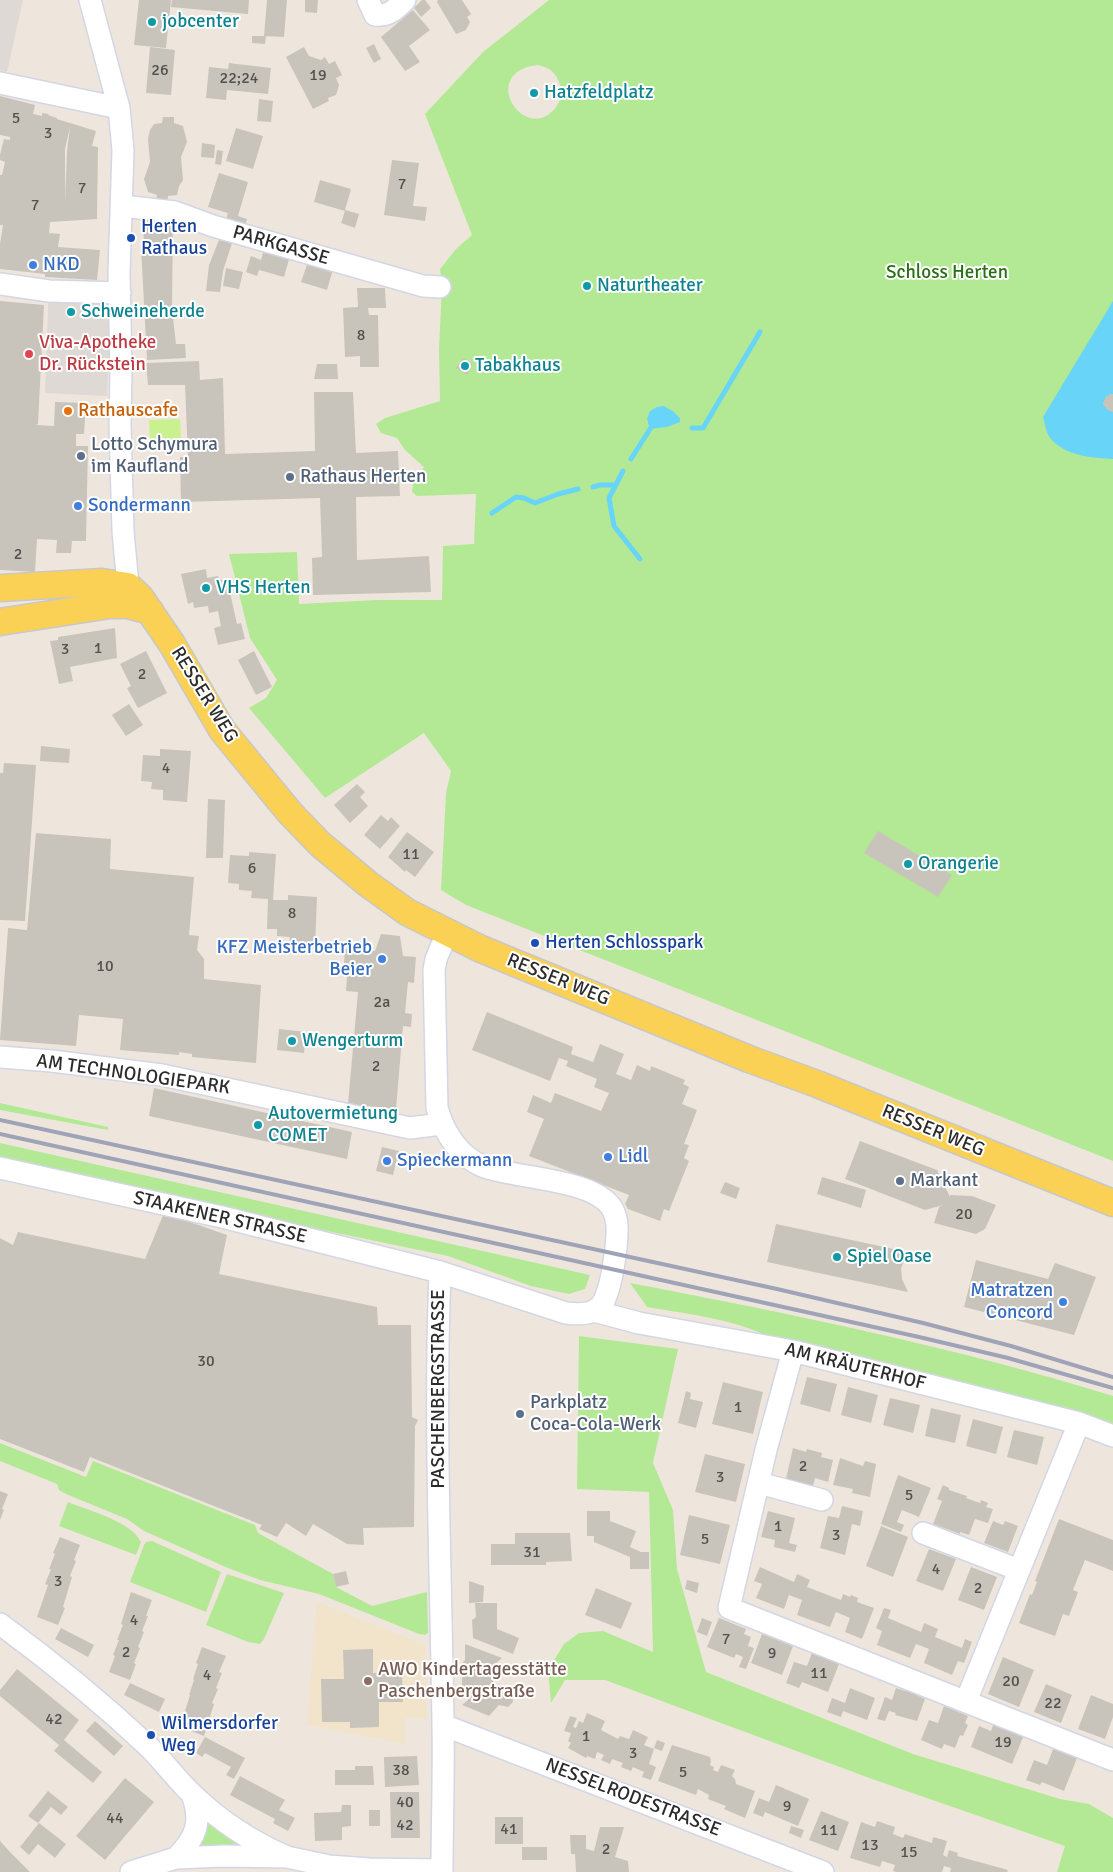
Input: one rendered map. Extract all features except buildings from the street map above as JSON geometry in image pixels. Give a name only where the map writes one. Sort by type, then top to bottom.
[{"type":"main road","points":[[0,588],[102,582],[128,586]]},
{"type":"main road","name":"RESSER WEG","points":[[128,586],[140,597],[172,644],[222,730],[290,813],[320,844],[368,884],[407,912],[481,949],[749,1059],[817,1084],[1113,1203]]},
{"type":"main road","points":[[0,622],[110,605],[128,605],[150,611]]},
{"type":"street","points":[[90,0],[119,108],[122,150],[120,425],[123,531],[128,586]]},
{"type":"street","points":[[368,0],[375,15],[382,16],[394,11],[405,0]]},
{"type":"street","points":[[0,83],[119,108]]},
{"type":"street","name":"PARKGASSE","points":[[122,206],[175,212],[213,226],[423,286],[440,287]]},
{"type":"street","points":[[0,284],[49,291],[120,293]]},
{"type":"street","points":[[447,933],[436,959],[434,970],[437,1108],[441,1124],[459,1150],[481,1165],[495,1170],[589,1190],[608,1202],[618,1224],[615,1254],[610,1286],[605,1300],[601,1307],[594,1311]]},
{"type":"street","name":"AM TECHNOLOGIEPARK","points":[[0,1057],[52,1061],[162,1075],[410,1128],[441,1124]]},
{"type":"street","name":"STAAKENER STRASSE","points":[[0,1168],[222,1217],[440,1272]]},
{"type":"street","name":"PASCHENBERGSTRASSE","points":[[442,1871],[443,1724],[438,1411],[440,1272],[566,1313],[583,1316],[594,1311]]},
{"type":"street","name":"AM KRÄUTERHOF","points":[[594,1311],[639,1323],[793,1351],[1079,1423],[1113,1436]]},
{"type":"street","points":[[793,1351],[729,1608],[1113,1760]]},
{"type":"street","points":[[966,1701],[1079,1423]]},
{"type":"street","points":[[759,1483],[822,1500]]},
{"type":"street","points":[[923,1533],[1018,1570]]},
{"type":"street","points":[[0,1624],[83,1688],[149,1748],[192,1794],[230,1826],[270,1850],[287,1857],[329,1866],[442,1871]]},
{"type":"street","name":"NESSELRODESTRASSE","points":[[443,1724],[823,1872]]},
{"type":"street","points":[[176,1858],[192,1839],[198,1822],[198,1813],[192,1794]]},
{"type":"street","points":[[131,1872],[176,1858],[224,1856],[287,1857]]},
{"type":"shaded area","points":[[0,0],[23,0],[7,72],[0,70]]},
{"type":"shaded area","points":[[49,283],[112,285],[107,396],[45,393]]},
{"type":"shaded area","name":"AWO Kindertagesstätte Paschenbergstraße","points":[[317,1602],[425,1645],[427,1719],[405,1718],[405,1744],[307,1725]]},
{"type":"green space","name":"Schloss Herten","points":[[549,0],[1113,0],[1113,1161],[466,905],[441,890],[446,793],[451,771],[424,733],[325,798],[249,708],[266,698],[277,680],[250,638],[229,554],[297,552],[299,604],[377,600],[442,600],[443,546],[474,544],[476,494],[417,496],[412,492],[413,483],[424,467],[405,450],[397,438],[381,433],[376,424],[385,418],[440,401],[439,349],[442,285],[440,269],[456,249],[472,235],[425,114],[483,52]],"holes":[[[538,65],[553,72],[559,82],[561,92],[559,103],[556,107],[544,117],[532,118],[521,113],[513,104],[509,92],[510,80],[520,70]]]},
{"type":"green space","points":[[180,419],[181,440],[150,441],[149,420]]},
{"type":"green space","points":[[0,1103],[108,1127],[108,1130],[0,1110]]},
{"type":"green space","points":[[0,1143],[590,1275],[585,1289],[569,1294],[531,1286],[448,1256],[303,1226],[0,1158]]},
{"type":"green space","points":[[630,1283],[812,1319],[1054,1378],[1113,1396],[1113,1429],[779,1342],[764,1334],[732,1323],[647,1307]]},
{"type":"green space","points":[[579,1336],[678,1349],[653,1463],[673,1510],[677,1569],[706,1672],[913,1754],[1060,1799],[1089,1804],[1113,1818],[1113,1872],[1057,1872],[1065,1846],[872,1779],[605,1680],[565,1680],[551,1703],[548,1670],[564,1644],[579,1633],[603,1631],[653,1652],[649,1492],[577,1489]]},
{"type":"green space","points":[[0,1443],[86,1477],[93,1461],[255,1525],[258,1533],[333,1574],[336,1587],[372,1606],[427,1592],[428,1633],[425,1635],[419,1634],[319,1594],[260,1580],[144,1531],[127,1519],[66,1494],[59,1490],[57,1484],[0,1461]]},
{"type":"green space","points":[[68,1502],[119,1522],[128,1528],[141,1542],[136,1555],[59,1526]]},
{"type":"green space","points":[[152,1541],[221,1572],[206,1612],[130,1582],[144,1545],[146,1542]]},
{"type":"green space","points":[[227,1574],[284,1593],[260,1644],[248,1642],[206,1625]]},
{"type":"green space","points":[[204,1818],[250,1846],[194,1849]]},
{"type":"water","points":[[1113,301],[1113,394],[1106,397],[1103,404],[1108,410],[1113,412],[1113,459],[1088,457],[1072,453],[1057,445],[1049,437],[1043,417]]},
{"type":"water","points":[[664,406],[680,418],[680,422],[667,427],[650,429],[647,419],[650,411]]},
{"type":"waterway","points":[[692,428],[703,428],[760,332]]},
{"type":"waterway","points":[[631,459],[650,429]]},
{"type":"waterway","points":[[623,471],[609,498],[614,526],[640,559]]},
{"type":"waterway","points":[[593,487],[615,485]]},
{"type":"waterway","points":[[492,513],[516,497],[535,503],[578,489]]},
{"type":"railway","points":[[0,1120],[777,1289],[923,1323],[1011,1346],[1113,1377]]},
{"type":"railway","points":[[0,1134],[919,1337],[1008,1358],[1113,1388]]},
{"type":"place","name":"jobcenter","points":[[152,22]]},
{"type":"place","name":"Hatzfeldplatz","points":[[534,93]]},
{"type":"place","name":"Herten Rathaus","points":[[131,238]]},
{"type":"place","name":"NKD","points":[[33,265]]},
{"type":"place","name":"Naturtheater","points":[[587,286]]},
{"type":"place","name":"Schweineherde","points":[[71,312]]},
{"type":"place","name":"Viva-Apotheke Dr. Rückstein","points":[[29,354]]},
{"type":"place","name":"Tabakhaus","points":[[465,366]]},
{"type":"place","name":"Rathauscafe","points":[[68,411]]},
{"type":"place","name":"Lotto Schymura im Kaufland","points":[[81,456]]},
{"type":"place","name":"Rathaus Herten","points":[[290,477]]},
{"type":"place","name":"Sondermann","points":[[78,506]]},
{"type":"place","name":"VHS Herten","points":[[206,588]]},
{"type":"place","name":"Orangerie","points":[[908,864]]},
{"type":"place","name":"Herten Schlosspark","points":[[535,943]]},
{"type":"place","name":"KFZ Meisterbetrieb Beier","points":[[382,959]]},
{"type":"place","name":"Wengerturm","points":[[292,1041]]},
{"type":"place","name":"Autovermietung COMET","points":[[258,1125]]},
{"type":"place","name":"Lidl","points":[[608,1157]]},
{"type":"place","name":"Spieckermann","points":[[387,1161]]},
{"type":"place","name":"Markant","points":[[900,1181]]},
{"type":"place","name":"Spiel Oase","points":[[837,1257]]},
{"type":"place","name":"Matratzen Concord","points":[[1063,1302]]},
{"type":"place","name":"Parkplatz Coca-Cola-Werk","points":[[520,1414]]},
{"type":"place","name":"AWO Kindertagesstätte Paschenbergstraße","points":[[368,1681]]},
{"type":"place","name":"Wilmersdorfer Weg","points":[[151,1735]]}]
